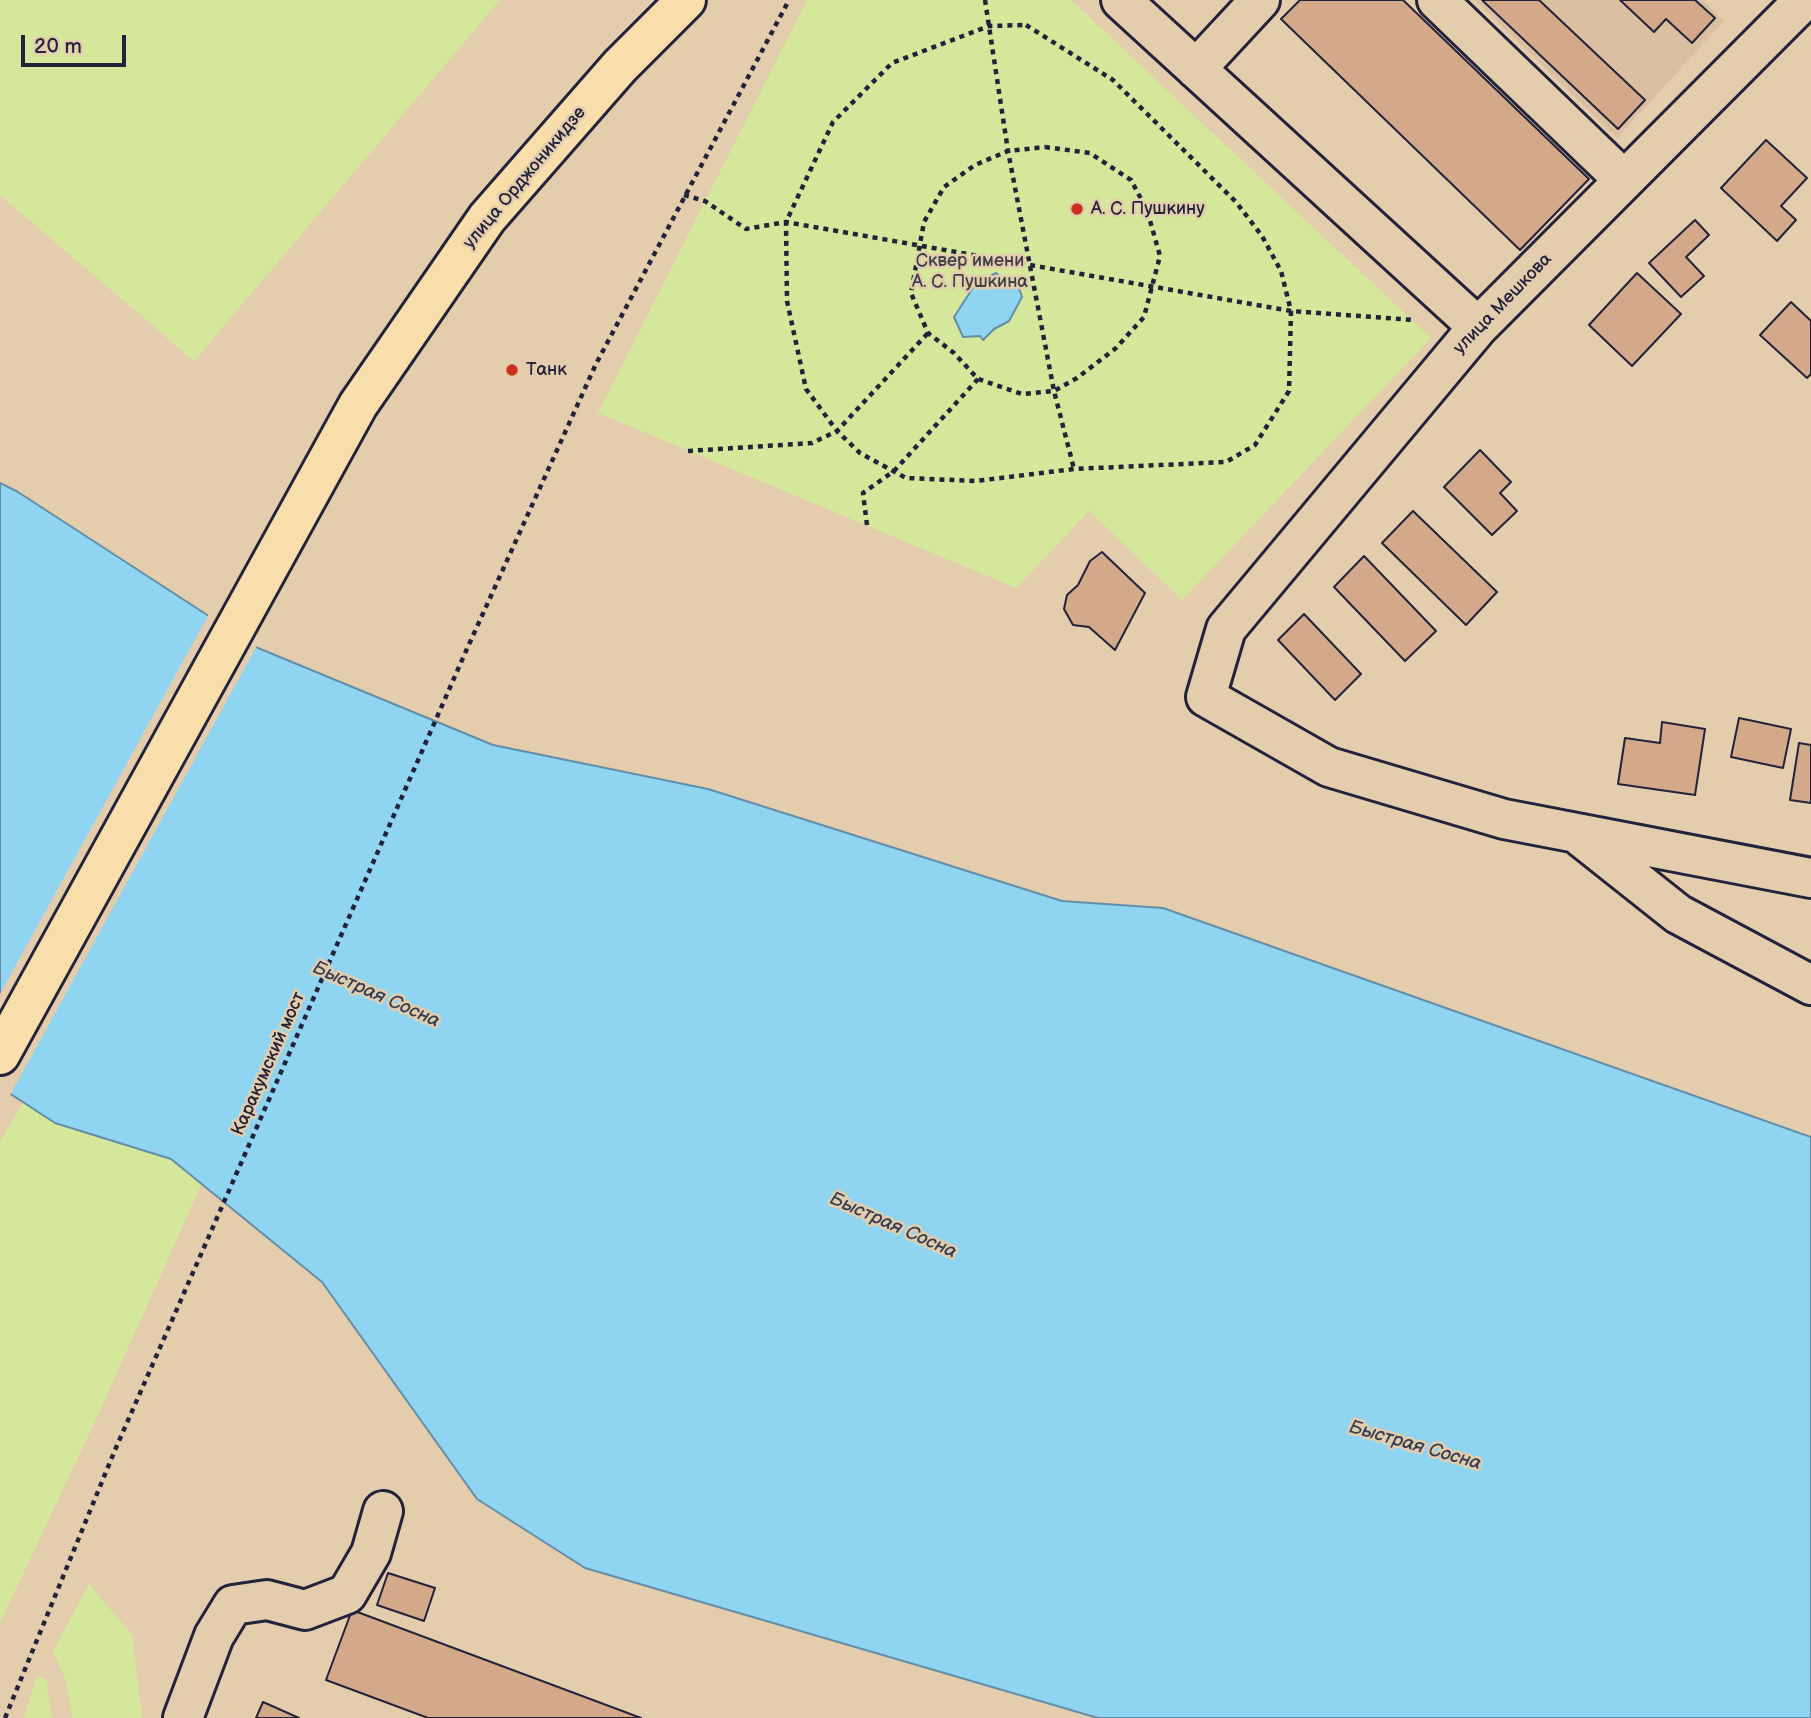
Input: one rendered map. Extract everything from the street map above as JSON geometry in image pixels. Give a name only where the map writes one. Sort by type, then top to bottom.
[{"type":"main road","name":"улица Орджоникидзе","points":[[0,1055],[358,405],[487,218],[620,66],[686,0]]},
{"type":"street","points":[[1121,0],[1478,327]]},
{"type":"street","points":[[1196,69],[1260,0]]},
{"type":"street","points":[[1437,0],[1624,180]]},
{"type":"street","name":"улица Мешкова","points":[[1576,833],[1504,819],[1329,767],[1206,697],[1226,629],[1478,327],[1804,0]]},
{"type":"street","points":[[1576,833],[1811,878]]},
{"type":"street","points":[[1576,833],[1678,914],[1811,985]]},
{"type":"street","points":[[183,1718],[214,1636],[233,1605],[267,1600],[305,1610],[347,1594],[371,1553],[383,1511]]},
{"type":"path","name":"Каракумский мост","points":[[5,1718],[115,1450],[466,651],[596,363],[789,0]]},
{"type":"path","points":[[985,0],[1008,150],[1054,391],[1074,469]]},
{"type":"path","points":[[1027,25],[1113,80],[1242,210],[1262,236],[1281,271],[1291,311],[1289,391],[1255,445],[1226,462],[1074,469],[976,481],[906,478],[860,453],[838,431],[806,389],[787,301],[786,222],[834,122],[892,63],[989,26],[1027,25]]},
{"type":"path","points":[[1045,147],[1090,153],[1131,180],[1147,210],[1160,256],[1144,317],[1116,348],[1077,378],[1054,391],[1022,394],[978,379],[954,353],[928,333],[911,293],[917,247],[924,222],[943,187],[975,165],[1008,150],[1045,147]]},
{"type":"path","points":[[684,195],[705,201],[746,229],[786,222],[1291,311],[1478,327]]},
{"type":"path","points":[[688,451],[811,443],[838,431],[928,333]]},
{"type":"path","points":[[867,525],[863,492],[894,471],[978,379]]},
{"type":"shaded area","points":[[1475,0],[1702,0],[1724,21],[1617,138]]},
{"type":"green space","points":[[0,0],[500,0],[194,361],[0,195]]},
{"type":"green space","name":"Сквер имени А. С. Пушкина","points":[[807,0],[1071,0],[1431,338],[1182,600],[1089,511],[1016,588],[598,413]]},
{"type":"green space","points":[[23,1102],[55,1123],[171,1159],[202,1183],[99,1413],[0,1623],[0,1142]]},
{"type":"green space","points":[[89,1584],[132,1635],[142,1718],[72,1718],[66,1681],[53,1651]]},
{"type":"green space","points":[[37,1677],[46,1678],[52,1718],[24,1718]]},
{"type":"water","points":[[996,273],[1002,278],[1016,279],[1022,297],[1009,321],[994,329],[983,340],[980,336],[963,337],[954,317],[976,283]]},
{"type":"water","name":"Быстрая Сосна","points":[[0,483],[18,492],[258,648],[493,745],[708,789],[1062,901],[1163,908],[1811,1137],[1811,1718],[1098,1718],[585,1568],[477,1499],[322,1282],[171,1159],[55,1123],[0,1087]]},
{"type":"pier","points":[[210,612],[258,644],[9,1097],[0,1091],[0,994]]},
{"type":"building","points":[[1300,0],[1403,0],[1589,179],[1520,250],[1281,19]]},
{"type":"building","points":[[1482,0],[1539,0],[1645,100],[1618,129]]},
{"type":"building","points":[[1620,0],[1695,0],[1715,18],[1692,43],[1666,19],[1654,32]]},
{"type":"building","points":[[1766,140],[1807,178],[1781,206],[1796,220],[1777,241],[1721,188]]},
{"type":"building","points":[[1695,220],[1709,235],[1686,257],[1704,276],[1681,297],[1649,263]]},
{"type":"building","points":[[1637,273],[1681,314],[1632,366],[1589,325]]},
{"type":"building","points":[[1791,302],[1811,321],[1811,374],[1807,378],[1760,335]]},
{"type":"building","points":[[1480,450],[1511,482],[1500,493],[1517,511],[1492,535],[1444,487]]},
{"type":"building","points":[[1413,511],[1497,592],[1466,625],[1382,543]]},
{"type":"building","points":[[1102,552],[1145,593],[1115,650],[1089,627],[1073,625],[1064,609],[1067,595],[1078,585],[1090,561]]},
{"type":"building","points":[[1364,556],[1436,631],[1405,661],[1334,587]]},
{"type":"building","points":[[1304,614],[1361,674],[1335,700],[1278,640]]},
{"type":"building","points":[[1739,718],[1791,729],[1783,768],[1731,757]]},
{"type":"building","points":[[1662,722],[1705,729],[1695,795],[1618,784],[1625,738],[1660,743]]},
{"type":"building","points":[[1799,743],[1811,745],[1811,803],[1790,800]]},
{"type":"building","points":[[388,1573],[435,1588],[424,1621],[377,1605]]},
{"type":"building","points":[[352,1610],[641,1718],[428,1718],[326,1680]]},
{"type":"building","points":[[263,1702],[299,1718],[256,1718]]},
{"type":"place","name":"А. С. Пушкину","points":[[1077,209]]},
{"type":"place","name":"Танк","points":[[512,370]]}]
